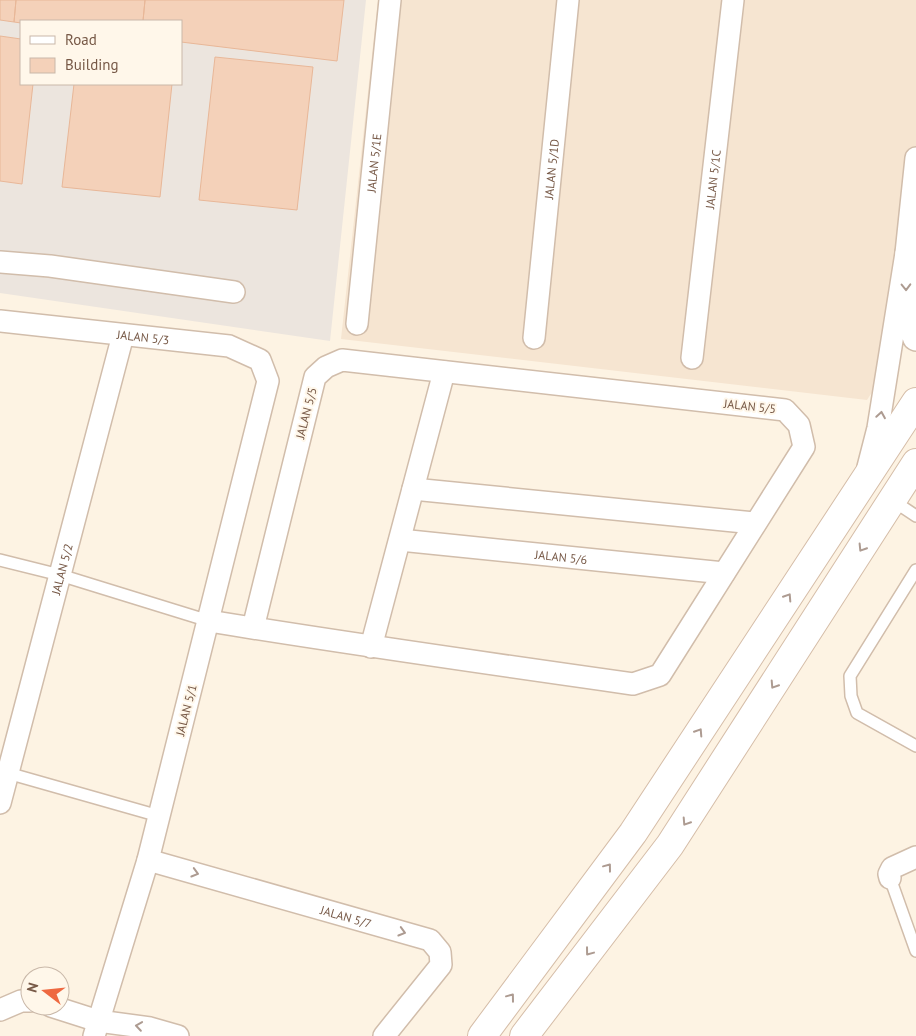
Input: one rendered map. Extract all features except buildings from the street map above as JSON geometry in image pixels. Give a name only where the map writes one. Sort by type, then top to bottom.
[{"type":"street","name":"JALAN 5/1E","points":[[356,324],[390,0]]},
{"type":"street","name":"JALAN 5/1D","points":[[534,338],[568,0]]},
{"type":"street","name":"JALAN 5/1C","points":[[692,358],[733,0]]},
{"type":"street","points":[[865,479],[878,428],[906,253],[916,158]]},
{"type":"street","points":[[906,253],[907,320],[916,340]]},
{"type":"street","points":[[0,262],[50,266],[234,292]]},
{"type":"street","name":"JALAN 5/3","points":[[0,321],[229,346],[260,360],[268,381]]},
{"type":"street","name":"JALAN 5/2","points":[[0,803],[4,772],[60,576],[123,335]]},
{"type":"street","name":"JALAN 5/5","points":[[209,621],[372,647],[632,684],[660,675],[804,446],[799,425],[785,410],[342,360],[326,368],[315,377],[253,628]]},
{"type":"street","points":[[372,647],[444,372]]},
{"type":"street","name":"JALAN 5/1","points":[[96,1028],[148,860],[268,381]]},
{"type":"street","points":[[482,1036],[633,833],[916,402]]},
{"type":"street","points":[[892,500],[888,472],[916,410]]},
{"type":"street","points":[[524,1036],[670,845],[916,463]]},
{"type":"street","points":[[413,489],[754,523]]},
{"type":"street","points":[[840,518],[866,513],[892,500]]},
{"type":"street","name":"JALAN 5/6","points":[[400,540],[724,573]]},
{"type":"street","points":[[633,833],[670,845]]},
{"type":"street","points":[[890,878],[890,870],[892,868],[916,857]]},
{"type":"street","name":"JALAN 5/7","points":[[148,860],[430,940],[440,952],[441,965],[384,1036]]},
{"type":"street","points":[[0,1010],[20,1001]]},
{"type":"street","points":[[70,1015],[96,1028],[150,1028],[178,1036]]},
{"type":"lane","points":[[892,500],[916,516]]},
{"type":"lane","points":[[0,560],[209,621]]},
{"type":"lane","points":[[916,570],[850,676],[851,696],[857,714],[916,746]]},
{"type":"lane","points":[[4,772],[159,816]]},
{"type":"lane","points":[[890,878],[916,951]]},
{"type":"shaded area","points":[[0,0],[366,0],[330,341],[0,293]]},
{"type":"shaded area","points":[[378,0],[916,0],[916,324],[867,400],[341,339]]}]
